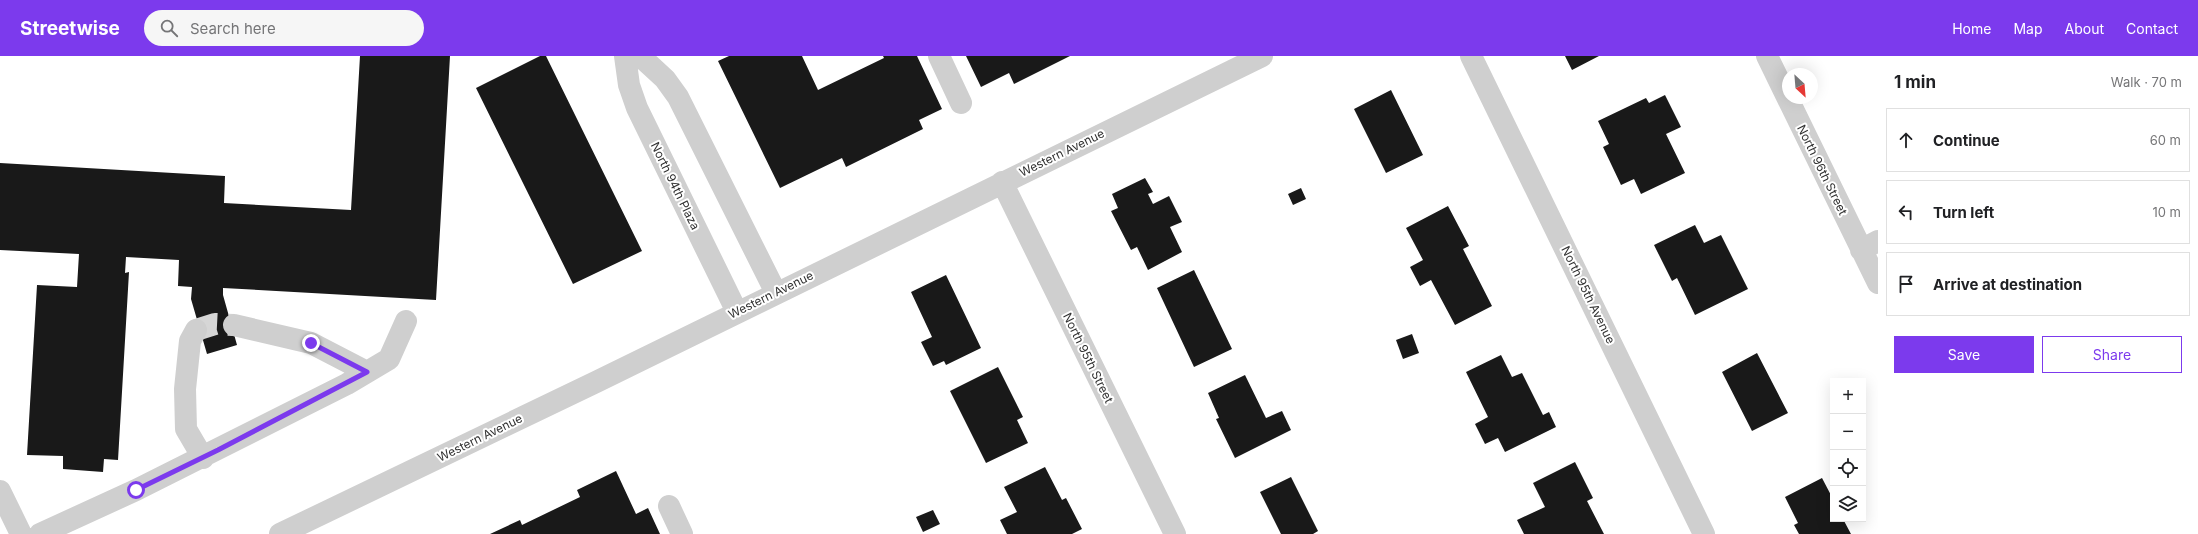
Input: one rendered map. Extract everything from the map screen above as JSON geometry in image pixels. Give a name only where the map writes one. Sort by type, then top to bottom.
[{"type":"street","name":"North 94th Plaza","points":[[625,56],[629,85],[637,108],[737,312]]},
{"type":"street","points":[[640,56],[665,79],[678,97],[776,293]]},
{"type":"street","points":[[939,56],[961,103]]},
{"type":"street","name":"Western Avenue","points":[[280,534],[589,386],[1002,182],[1262,56]]},
{"type":"street","name":"North 95th Avenue","points":[[1471,56],[1704,534]]},
{"type":"street","name":"North 96th Street","points":[[1767,56],[1870,245],[1878,283]]},
{"type":"street","name":"North 95th Street","points":[[1002,182],[1175,534]]},
{"type":"street","points":[[40,534],[203,458],[367,372],[389,359],[406,321]]},
{"type":"street","points":[[234,325],[311,343],[367,372]]},
{"type":"street","points":[[196,330],[190,341],[187,369],[185,389],[186,429],[203,458]]},
{"type":"street","points":[[1,497],[21,534]]},
{"type":"street","points":[[669,506],[682,534]]},
{"type":"building","points":[[360,56],[450,56],[436,300],[223,288],[223,295],[237,345],[207,354],[191,299],[192,287],[178,286],[179,260],[126,257],[125,273],[129,272],[118,460],[104,459],[103,472],[63,469],[63,456],[27,455],[37,285],[77,287],[79,254],[0,250],[0,163],[225,176],[224,203],[351,210]]},
{"type":"building","points":[[540,56],[546,56],[642,251],[573,284],[476,88]]},
{"type":"building","points":[[729,56],[802,56],[818,90],[884,58],[883,56],[917,56],[942,109],[919,120],[923,129],[846,167],[842,158],[780,188],[718,61]]},
{"type":"building","points":[[966,56],[1070,56],[1014,84],[1009,73],[981,87]]},
{"type":"building","points":[[1565,56],[1599,56],[1572,70]]},
{"type":"building","points":[[1391,90],[1423,155],[1386,173],[1354,109]]},
{"type":"building","points":[[1665,95],[1681,127],[1666,134],[1685,173],[1641,194],[1634,179],[1621,185],[1603,147],[1609,144],[1598,121],[1646,98],[1649,103]]},
{"type":"building","points":[[1145,178],[1153,192],[1148,194],[1153,204],[1169,196],[1182,222],[1170,227],[1182,252],[1148,270],[1137,247],[1131,250],[1111,211],[1118,208],[1112,194]]},
{"type":"building","points":[[1301,188],[1306,199],[1293,205],[1288,194]]},
{"type":"building","points":[[1448,206],[1469,246],[1463,249],[1492,306],[1455,325],[1431,280],[1420,286],[1410,267],[1423,260],[1406,228]]},
{"type":"building","points":[[1695,225],[1704,243],[1721,235],[1748,289],[1695,315],[1677,278],[1672,281],[1654,245]]},
{"type":"building","points":[[1194,270],[1232,349],[1194,367],[1157,288]]},
{"type":"building","points":[[946,275],[981,348],[946,365],[944,361],[933,366],[921,342],[932,337],[911,292]]},
{"type":"building","points":[[1412,334],[1419,353],[1403,359],[1396,340]]},
{"type":"building","points":[[1757,353],[1788,413],[1752,431],[1722,372]]},
{"type":"building","points":[[1501,355],[1512,377],[1522,373],[1543,415],[1549,412],[1556,427],[1505,452],[1498,438],[1485,444],[1475,424],[1488,417],[1466,372]]},
{"type":"building","points":[[998,367],[1023,417],[1017,420],[1028,443],[986,463],[950,391]]},
{"type":"building","points":[[1245,375],[1266,418],[1282,411],[1291,430],[1235,458],[1216,419],[1219,418],[1208,393]]},
{"type":"building","points":[[1575,462],[1593,498],[1587,501],[1604,534],[1524,534],[1517,520],[1545,507],[1533,483]]},
{"type":"building","points":[[1045,467],[1062,500],[1066,498],[1082,529],[1072,534],[1007,534],[1000,520],[1017,512],[1004,487]]},
{"type":"building","points":[[616,471],[636,514],[648,508],[660,534],[490,534],[520,520],[522,525],[580,497],[577,490]]},
{"type":"building","points":[[1291,477],[1318,531],[1313,534],[1281,534],[1260,492]]},
{"type":"building","points":[[1822,478],[1830,493],[1830,522],[1845,522],[1851,534],[1799,534],[1794,525],[1798,523],[1785,497]]},
{"type":"building","points":[[933,510],[940,524],[923,532],[916,517]]},
{"type":"tunnel","points":[[196,330],[215,324],[234,325]]},
{"type":"route","points":[[136,490],[218,450],[347,384],[367,372],[311,343]]}]
